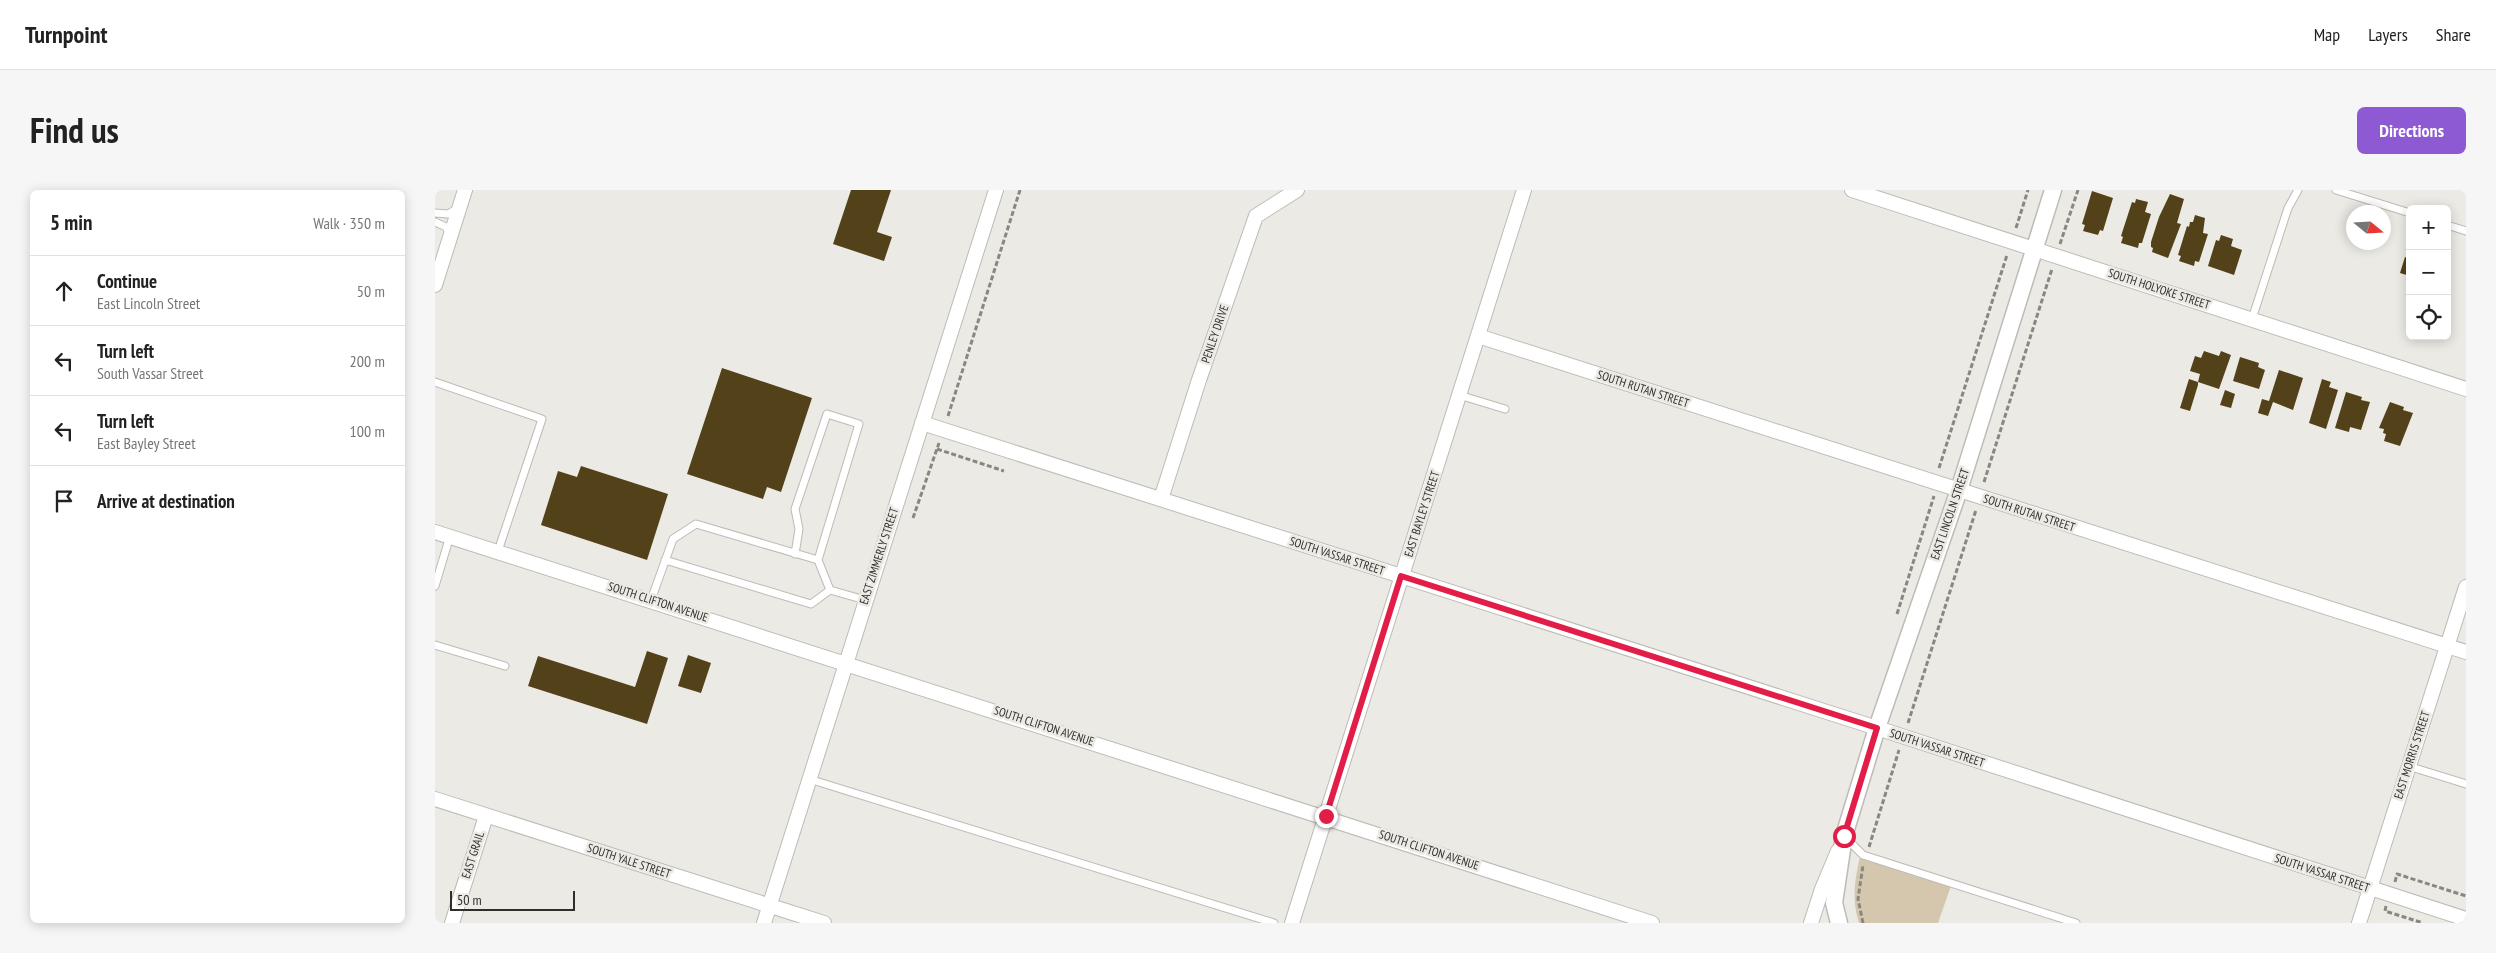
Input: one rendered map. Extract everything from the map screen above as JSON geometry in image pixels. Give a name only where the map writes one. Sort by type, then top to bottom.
[{"type":"street","points":[[435,285],[465,190]]},
{"type":"street","name":"EAST ZIMMERLY STREET","points":[[764,923],[845,662],[996,190]]},
{"type":"street","name":"PENLEY DRIVE","points":[[1161,499],[1199,380],[1256,216],[1297,190]]},
{"type":"street","name":"EAST BAYLEY STREET","points":[[1292,923],[1524,190]]},
{"type":"street","name":"SOUTH HOLYOKE STREET","points":[[1852,190],[2466,389]]},
{"type":"street","name":"EAST LINCOLN STREET","points":[[1811,923],[1821,889],[1844,836],[1877,728],[1959,490],[2053,190]]},
{"type":"street","name":"SOUTH RUTAN STREET","points":[[1478,336],[2466,652]]},
{"type":"street","name":"SOUTH VASSAR STREET","points":[[922,424],[1877,728],[2466,919]]},
{"type":"street","name":"SOUTH CLIFTON AVENUE","points":[[435,532],[1326,816],[1652,923]]},
{"type":"street","name":"EAST MORRIS STREET","points":[[2359,923],[2466,587]]},
{"type":"street","name":"SOUTH YALE STREET","points":[[435,799],[824,923]]},
{"type":"street","name":"EAST GRAIL","points":[[451,923],[486,816]]},
{"type":"street","name":"EAST LINCOLN STREET","points":[[1839,923],[1834,902],[1844,836]]},
{"type":"lane","points":[[2252,320],[2287,208],[2298,190]]},
{"type":"lane","points":[[2337,190],[2406,212]]},
{"type":"lane","points":[[435,213],[448,214],[460,207]]},
{"type":"lane","points":[[435,222],[446,227],[451,236]]},
{"type":"lane","points":[[2451,226],[2466,231]]},
{"type":"lane","points":[[435,382],[542,419],[497,551]]},
{"type":"lane","points":[[1459,395],[1505,409]]},
{"type":"lane","points":[[795,554],[799,529],[795,509],[827,414],[859,424],[818,560],[830,590]]},
{"type":"lane","points":[[651,600],[673,539],[696,524],[818,560]]},
{"type":"lane","points":[[435,586],[450,536]]},
{"type":"lane","points":[[665,560],[811,604],[830,590]]},
{"type":"lane","points":[[830,590],[865,600]]},
{"type":"lane","points":[[435,645],[505,666]]},
{"type":"lane","points":[[2409,766],[2466,784]]},
{"type":"lane","points":[[809,779],[1274,923]]},
{"type":"lane","points":[[1844,836],[1866,856],[2076,923]]},
{"type":"path","points":[[913,518],[1020,190]]},
{"type":"path","points":[[1895,620],[1932,506],[1936,483],[2028,190]]},
{"type":"path","points":[[1863,923],[1858,899],[1862,869],[2078,190]]},
{"type":"path","points":[[937,449],[1004,471]]},
{"type":"path","points":[[2385,911],[2423,923]]},
{"type":"shaded area","points":[[1861,853],[1952,883],[1938,923],[1859,923],[1855,906],[1855,888]]},
{"type":"building","points":[[851,190],[891,190],[877,232],[892,237],[884,261],[833,244]]},
{"type":"building","points":[[2092,191],[2113,198],[2103,231],[2100,230],[2098,235],[2083,231],[2085,225],[2082,224]]},
{"type":"building","points":[[2170,194],[2184,199],[2177,223],[2181,224],[2168,258],[2152,252],[2151,242],[2159,217]]},
{"type":"building","points":[[2136,199],[2148,202],[2145,212],[2151,214],[2142,243],[2139,243],[2138,248],[2121,243],[2123,237],[2121,236],[2132,202],[2135,203]]},
{"type":"building","points":[[2195,215],[2205,218],[2203,233],[2208,234],[2199,262],[2195,261],[2194,266],[2179,261],[2181,256],[2178,255],[2187,226],[2189,227],[2190,222],[2193,222]]},
{"type":"building","points":[[2221,235],[2233,239],[2231,246],[2242,250],[2234,275],[2208,266],[2216,240],[2219,241]]},
{"type":"building","points":[[2405,257],[2406,275],[2400,273]]},
{"type":"building","points":[[2204,351],[2219,356],[2221,351],[2231,355],[2219,389],[2198,382],[2200,374],[2190,371],[2195,356],[2201,358]]},
{"type":"building","points":[[2240,357],[2259,363],[2258,367],[2265,370],[2259,389],[2233,381]]},
{"type":"building","points":[[722,368],[812,398],[781,492],[767,487],[763,499],[687,474]]},
{"type":"building","points":[[2279,370],[2303,378],[2293,410],[2273,402],[2268,416],[2258,413],[2262,399],[2269,401]]},
{"type":"building","points":[[2189,379],[2198,382],[2190,411],[2180,408]]},
{"type":"building","points":[[2322,379],[2331,382],[2329,387],[2338,390],[2326,429],[2309,423]]},
{"type":"building","points":[[2225,390],[2235,394],[2231,408],[2220,405]]},
{"type":"building","points":[[2346,392],[2362,397],[2361,400],[2370,402],[2361,430],[2350,427],[2349,432],[2335,428]]},
{"type":"building","points":[[2390,402],[2404,407],[2403,410],[2413,413],[2400,446],[2384,441],[2386,434],[2383,433],[2384,429],[2379,428]]},
{"type":"building","points":[[581,466],[668,494],[647,560],[541,525],[558,471],[577,477]]},
{"type":"building","points":[[647,651],[668,658],[647,724],[528,686],[538,656],[635,687]]},
{"type":"building","points":[[688,655],[711,663],[701,693],[678,686]]},
{"type":"route","points":[[1326,816],[1401,576],[1877,728],[1844,836]]}]
